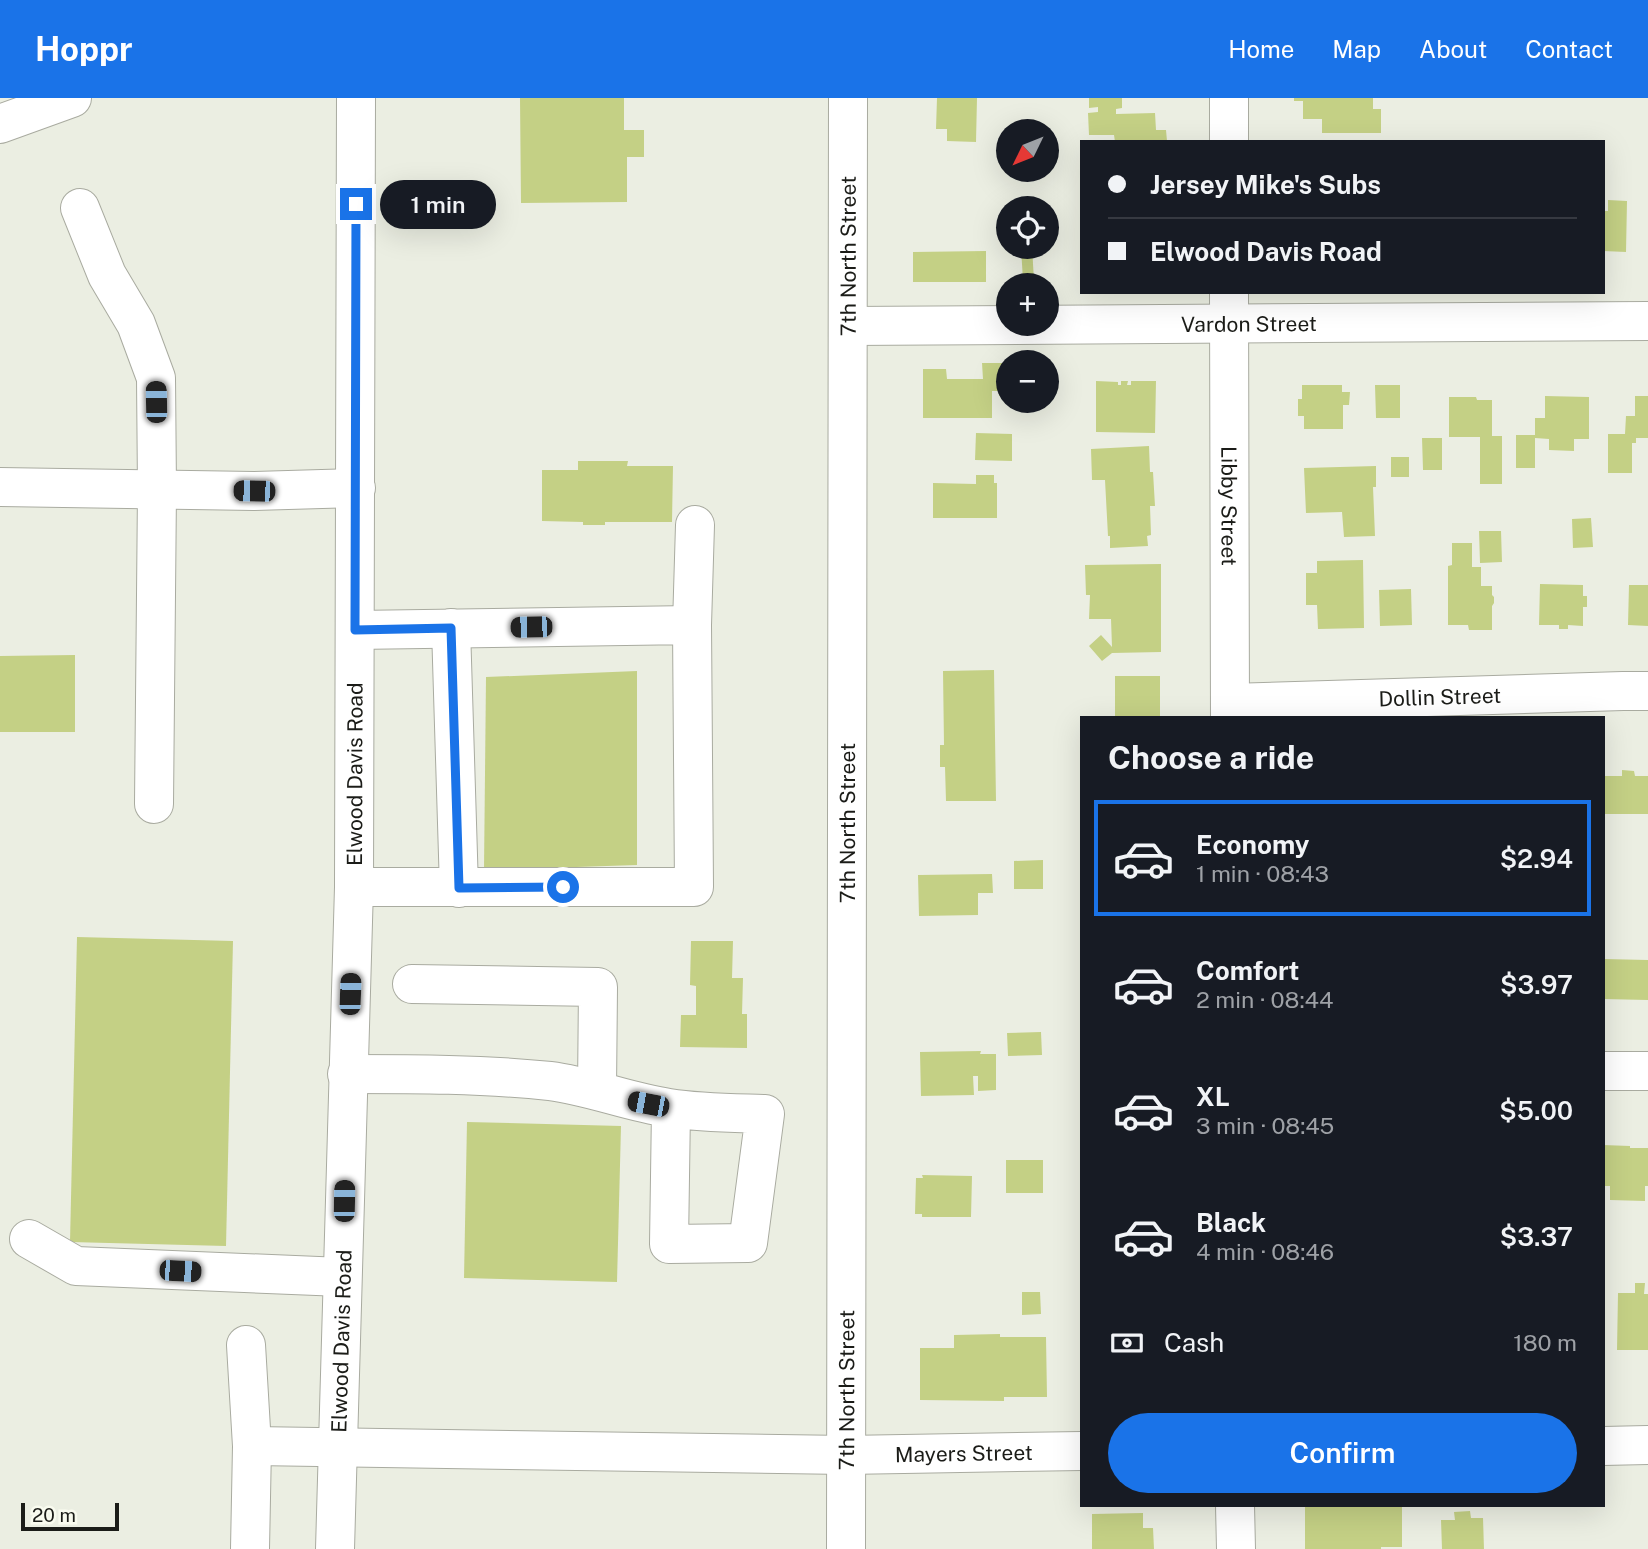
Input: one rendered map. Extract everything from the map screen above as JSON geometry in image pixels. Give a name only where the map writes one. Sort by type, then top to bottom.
[{"type":"street","points":[[0,124],[72,98]]},
{"type":"street","name":"Elwood Davis Road","points":[[335,1549],[354,887],[356,98]]},
{"type":"street","name":"7th North Street","points":[[846,1549],[848,98]]},
{"type":"street","points":[[1229,98],[1229,140]]},
{"type":"street","points":[[80,208],[107,275],[136,324],[156,378],[154,804]]},
{"type":"street","name":"Vardon Street","points":[[848,326],[1229,308],[1648,321]]},
{"type":"street","name":"Libby Street","points":[[1229,308],[1230,710]]},
{"type":"street","points":[[0,487],[254,491],[356,488]]},
{"type":"street","points":[[354,887],[694,887],[692,625],[695,525]]},
{"type":"street","points":[[355,630],[692,625]]},
{"type":"street","points":[[451,628],[459,888]]},
{"type":"street","name":"Dollin Street","points":[[1230,710],[1648,691]]},
{"type":"street","points":[[412,984],[598,988],[597,1090]]},
{"type":"street","points":[[1605,1071],[1648,1072]]},
{"type":"street","points":[[347,1074],[482,1075],[553,1082],[671,1109]]},
{"type":"street","points":[[29,1239],[76,1266],[342,1277]]},
{"type":"street","points":[[246,1345],[252,1446],[250,1549]]},
{"type":"street","points":[[1605,1446],[1648,1445]]},
{"type":"street","points":[[252,1446],[338,1448]]},
{"type":"street","name":"Elwood Davis Road","points":[[338,1448],[846,1455]]},
{"type":"street","name":"Mayers Street","points":[[846,1455],[1080,1451]]},
{"type":"street","points":[[1235,1507],[1236,1549]]},
{"type":"building","points":[[520,98],[624,98],[624,130],[644,130],[644,157],[627,157],[627,202],[521,203]]},
{"type":"building","points":[[937,98],[977,98],[976,142],[947,141],[947,129],[936,129]]},
{"type":"building","points":[[1089,98],[1122,98],[1122,108],[1116,109],[1116,114],[1155,113],[1156,130],[1166,130],[1167,140],[1115,140],[1114,135],[1089,135],[1088,113],[1098,112],[1098,107],[1089,108]]},
{"type":"building","points":[[1294,98],[1373,98],[1373,109],[1381,109],[1381,133],[1322,133],[1322,119],[1303,119],[1303,101],[1294,101]]},
{"type":"building","points":[[1608,200],[1627,201],[1626,252],[1605,251],[1605,211],[1608,211]]},
{"type":"building","points":[[986,251],[986,282],[913,282],[913,252]]},
{"type":"building","points":[[1022,259],[1033,259],[1034,273],[1023,273]]},
{"type":"building","points":[[982,363],[996,363],[992,418],[923,418],[923,369],[946,369],[947,379],[983,379]]},
{"type":"building","points":[[1096,381],[1118,382],[1118,385],[1121,385],[1121,381],[1128,381],[1127,385],[1131,385],[1131,381],[1156,381],[1155,433],[1096,432]]},
{"type":"building","points":[[1302,385],[1342,385],[1342,392],[1350,392],[1349,405],[1343,405],[1343,429],[1304,429],[1304,416],[1298,416],[1298,399],[1302,399]]},
{"type":"building","points":[[1375,385],[1400,385],[1400,418],[1376,418]]},
{"type":"building","points":[[1545,396],[1589,397],[1589,439],[1574,439],[1574,451],[1549,450],[1549,439],[1535,438],[1535,468],[1516,468],[1516,435],[1535,435],[1535,418],[1545,418]]},
{"type":"building","points":[[1635,396],[1648,396],[1648,438],[1636,438],[1636,443],[1632,443],[1632,473],[1608,473],[1608,434],[1625,434],[1626,416],[1635,416]]},
{"type":"building","points":[[1449,397],[1492,400],[1492,436],[1502,436],[1502,484],[1480,484],[1480,437],[1449,437]]},
{"type":"building","points":[[976,433],[1012,434],[1012,461],[975,460]]},
{"type":"building","points":[[1422,438],[1442,438],[1442,470],[1423,470]]},
{"type":"building","points":[[1149,446],[1155,506],[1150,506],[1151,535],[1147,536],[1148,546],[1110,548],[1105,480],[1092,480],[1091,449]]},
{"type":"building","points":[[1391,457],[1409,457],[1409,477],[1391,477]]},
{"type":"building","points":[[578,461],[628,461],[627,466],[673,466],[672,522],[605,522],[605,525],[583,525],[583,522],[542,521],[542,470],[578,470]]},
{"type":"building","points":[[1376,466],[1376,487],[1373,487],[1375,536],[1344,537],[1342,512],[1306,513],[1304,468]]},
{"type":"building","points":[[976,475],[994,475],[994,483],[997,483],[997,518],[933,518],[933,483],[976,484]]},
{"type":"building","points":[[1591,518],[1593,547],[1573,548],[1572,519]]},
{"type":"building","points":[[1479,531],[1501,531],[1502,562],[1480,563]]},
{"type":"building","points":[[1452,543],[1472,543],[1472,567],[1481,567],[1481,586],[1492,586],[1492,630],[1469,630],[1468,625],[1448,625],[1448,566],[1452,565]]},
{"type":"building","points":[[1363,560],[1364,628],[1318,629],[1317,605],[1306,605],[1306,573],[1317,573],[1317,561]]},
{"type":"building","points":[[1161,564],[1161,652],[1112,653],[1102,661],[1089,646],[1101,635],[1112,647],[1111,619],[1089,619],[1090,595],[1086,595],[1085,565]]},
{"type":"building","points":[[1540,584],[1583,585],[1587,607],[1583,607],[1583,626],[1568,625],[1568,629],[1559,629],[1559,625],[1539,625]]},
{"type":"building","points":[[1629,585],[1648,585],[1648,626],[1628,625]]},
{"type":"building","points":[[1411,589],[1412,625],[1380,626],[1379,590]]},
{"type":"building","points":[[75,655],[75,732],[0,732],[0,656]]},
{"type":"building","points":[[994,670],[996,801],[946,801],[945,767],[940,767],[940,745],[944,745],[943,671]]},
{"type":"building","points":[[637,671],[637,865],[484,870],[486,677]]},
{"type":"building","points":[[1115,676],[1160,676],[1160,716],[1115,716]]},
{"type":"building","points":[[1622,770],[1634,771],[1635,776],[1648,776],[1648,814],[1605,814],[1605,776],[1622,776]]},
{"type":"building","points":[[1043,860],[1043,889],[1014,889],[1014,861]]},
{"type":"building","points":[[992,874],[993,893],[978,893],[978,915],[919,916],[918,875]]},
{"type":"building","points":[[77,937],[233,941],[226,1246],[70,1242]]},
{"type":"building","points":[[691,941],[733,941],[732,978],[743,978],[742,1014],[747,1014],[747,1048],[680,1047],[681,1015],[696,1015],[696,986],[690,985]]},
{"type":"building","points":[[1605,959],[1648,960],[1648,1000],[1605,999]]},
{"type":"building","points":[[1041,1032],[1042,1055],[1008,1056],[1007,1033]]},
{"type":"building","points":[[981,1051],[980,1054],[996,1054],[996,1090],[978,1091],[978,1076],[973,1076],[974,1095],[921,1096],[920,1052]]},
{"type":"building","points":[[467,1122],[621,1126],[617,1282],[464,1278]]},
{"type":"building","points":[[1605,1145],[1648,1148],[1648,1186],[1645,1186],[1645,1201],[1610,1200],[1610,1186],[1605,1186]]},
{"type":"building","points":[[1006,1160],[1043,1160],[1043,1193],[1006,1193]]},
{"type":"building","points":[[922,1175],[972,1176],[971,1217],[922,1217],[922,1214],[915,1214],[916,1178],[923,1178]]},
{"type":"building","points":[[1635,1283],[1645,1283],[1644,1294],[1648,1294],[1648,1350],[1617,1350],[1618,1293],[1635,1293]]},
{"type":"building","points":[[1022,1292],[1040,1292],[1041,1314],[1022,1315]]},
{"type":"building","points":[[1000,1334],[1000,1337],[1046,1337],[1047,1397],[1004,1397],[1004,1401],[920,1400],[920,1348],[954,1348],[954,1335]]},
{"type":"building","points":[[1305,1507],[1402,1507],[1402,1547],[1305,1549]]},
{"type":"building","points":[[1470,1511],[1471,1518],[1483,1518],[1484,1549],[1442,1549],[1441,1520],[1455,1520],[1454,1512]]},
{"type":"building","points":[[1143,1513],[1143,1528],[1153,1528],[1154,1549],[1092,1549],[1092,1514]]},
{"type":"route","points":[[356,204],[355,630],[451,628],[459,888],[563,887]]}]
